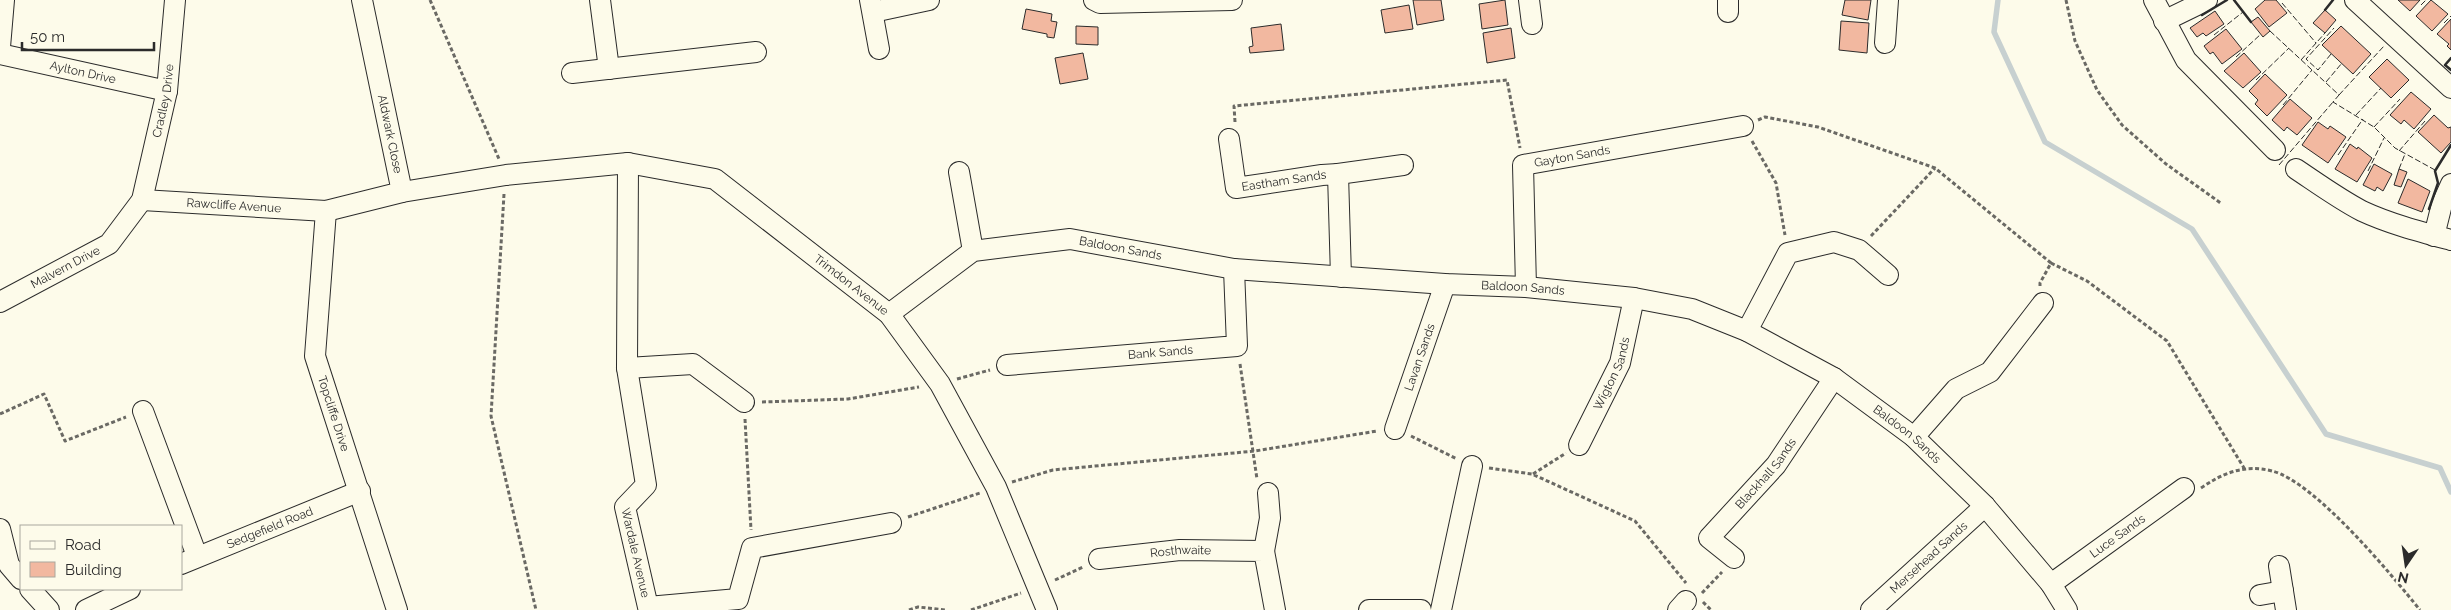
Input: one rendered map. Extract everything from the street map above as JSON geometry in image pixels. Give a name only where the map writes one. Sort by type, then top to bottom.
[{"type":"street","points":[[0,47],[4,0]]},
{"type":"street","name":"Cradley Drive","points":[[142,200],[167,91],[175,0]]},
{"type":"street","name":"Aldwark Close","points":[[362,0],[402,192]]},
{"type":"street","points":[[600,0],[609,69]]},
{"type":"street","points":[[879,49],[872,6],[929,0]]},
{"type":"street","points":[[1094,0],[1100,3],[1232,0]]},
{"type":"street","points":[[1529,0],[1532,24]]},
{"type":"street","points":[[1885,43],[1888,0]]},
{"type":"street","points":[[2154,0],[2186,60],[2275,150]]},
{"type":"street","points":[[2164,21],[2207,0]]},
{"type":"street","points":[[2355,0],[2451,88]]},
{"type":"street","points":[[572,74],[756,52]]},
{"type":"street","name":"Aylton Drive","points":[[0,54],[167,91]]},
{"type":"street","name":"Gayton Sands","points":[[1526,287],[1524,165],[1743,126]]},
{"type":"street","name":"Eastham Sands","points":[[1229,139],[1236,188],[1322,174],[1338,174],[1340,277]]},
{"type":"street","name":"Trimdon Avenue","points":[[402,192],[506,175],[628,163],[715,179],[889,314],[940,384],[996,487],[1047,610]]},
{"type":"street","name":"Wardale Avenue","points":[[628,163],[627,368],[646,485],[625,507],[648,607],[738,599],[752,548]]},
{"type":"street","points":[[1338,174],[1403,165]]},
{"type":"street","points":[[2296,169],[2362,211],[2442,238],[2442,204],[2451,184]]},
{"type":"street","points":[[889,314],[973,250],[959,172]]},
{"type":"street","points":[[326,211],[402,192]]},
{"type":"street","name":"Rawcliffe Avenue","points":[[142,200],[326,211]]},
{"type":"street","name":"Malvern Drive","points":[[0,302],[109,244],[142,200]]},
{"type":"street","name":"Topcliffe Drive","points":[[326,211],[315,356],[397,610]]},
{"type":"street","name":"Baldoon Sands","points":[[973,250],[1070,239],[1234,269],[1445,284],[1526,287],[1634,298],[1692,309],[1747,331],[1834,378],[1914,436],[1985,506],[2051,584],[2068,610]]},
{"type":"street","points":[[1747,331],[1788,253],[1834,242],[1859,250],[1888,275]]},
{"type":"street","points":[[1234,269],[1237,346]]},
{"type":"street","name":"Lavan Sands","points":[[1395,429],[1445,284]]},
{"type":"street","name":"Wigton Sands","points":[[1579,445],[1620,363],[1634,298]]},
{"type":"street","points":[[1914,436],[1956,389],[1990,372],[2043,303]]},
{"type":"street","name":"Bank Sands","points":[[1007,364],[1237,346]]},
{"type":"street","points":[[627,368],[693,364],[744,402]]},
{"type":"street","name":"Blackhall Sands","points":[[1734,558],[1709,538],[1776,465],[1834,378]]},
{"type":"street","points":[[143,411],[178,525]]},
{"type":"street","points":[[1441,610],[1472,466]]},
{"type":"street","name":"Luce Sands","points":[[2051,584],[2184,488]]},
{"type":"street","name":"Sedgefield Road","points":[[189,560],[360,491]]},
{"type":"street","points":[[1268,493],[1270,518],[1264,551],[1275,610]]},
{"type":"street","name":"Mersehead Sands","points":[[1871,610],[1985,506]]},
{"type":"street","points":[[752,548],[891,523]]},
{"type":"street","points":[[0,529],[9,565],[20,578]]},
{"type":"street","points":[[182,537],[189,560]]},
{"type":"street","name":"Rosthwaite","points":[[1099,559],[1180,550],[1264,551]]},
{"type":"street","points":[[2260,595],[2285,600],[2279,566]]},
{"type":"street","points":[[31,590],[49,610]]},
{"type":"street","points":[[86,610],[128,590]]},
{"type":"street","points":[[1369,610],[1421,610]]},
{"type":"path","points":[[430,0],[506,175],[491,416],[536,610]]},
{"type":"path","points":[[2066,0],[2076,41],[2097,90],[2122,125],[2166,164],[2222,204]]},
{"type":"path","points":[[1229,139],[1234,123],[1234,106],[1507,80],[1524,165]]},
{"type":"path","points":[[1788,253],[1776,183],[1743,126],[1765,117],[1818,127],[1935,168],[2051,263],[2087,282],[2168,342],[2244,469]]},
{"type":"path","points":[[1859,250],[1935,168]]},
{"type":"path","points":[[2043,303],[2040,283],[2051,263]]},
{"type":"path","points":[[1237,346],[1255,450],[1258,483],[1268,493]]},
{"type":"path","points":[[752,548],[744,402],[848,399],[940,384],[1007,364]]},
{"type":"path","points":[[0,414],[44,394],[65,441],[143,411]]},
{"type":"path","points":[[891,523],[996,487],[1053,470],[1255,450],[1395,429],[1472,466],[1532,474],[1635,521],[1688,603],[1711,610]]},
{"type":"path","points":[[1532,474],[1579,445]]},
{"type":"path","points":[[2184,488],[2190,496],[2229,471],[2244,469],[2273,471],[2312,494],[2354,534],[2420,610]]},
{"type":"path","points":[[1688,603],[1734,558]]},
{"type":"path","points":[[909,610],[918,607],[946,610]]},
{"type":"building","points":[[1413,0],[1441,0],[1444,20],[1417,25]]},
{"type":"building","points":[[1505,0],[1508,25],[1482,29],[1479,4]]},
{"type":"building","points":[[1845,0],[1871,0],[1868,20],[1842,15]]},
{"type":"building","points":[[2265,0],[2276,0],[2287,13],[2269,27],[2255,9]]},
{"type":"building","points":[[2398,0],[2420,0],[2410,11]]},
{"type":"building","points":[[2431,0],[2448,14],[2432,31],[2416,16]]},
{"type":"building","points":[[1409,5],[1413,29],[1385,33],[1381,10]]},
{"type":"building","points":[[1026,9],[1052,14],[1051,21],[1057,22],[1054,38],[1047,37],[1047,34],[1022,29]]},
{"type":"building","points":[[2325,10],[2336,20],[2325,33],[2313,23]]},
{"type":"building","points":[[2215,11],[2224,24],[2206,36],[2203,33],[2197,37],[2190,28]]},
{"type":"building","points":[[2258,17],[2270,31],[2263,37],[2251,22]]},
{"type":"building","points":[[2451,19],[2451,50],[2447,46],[2449,44],[2437,34]]},
{"type":"building","points":[[1841,21],[1869,23],[1867,53],[1839,50]]},
{"type":"building","points":[[1281,24],[1284,50],[1250,53],[1249,47],[1253,46],[1251,28]]},
{"type":"building","points":[[1076,26],[1098,27],[1098,45],[1076,44]]},
{"type":"building","points":[[2341,26],[2371,54],[2353,74],[2322,45]]},
{"type":"building","points":[[1511,28],[1515,58],[1487,63],[1483,33]]},
{"type":"building","points":[[2226,29],[2242,49],[2222,64],[2213,52],[2210,54],[2204,46]]},
{"type":"building","points":[[1083,53],[1088,79],[1060,84],[1055,58]]},
{"type":"building","points":[[2244,53],[2261,72],[2243,88],[2224,71]]},
{"type":"building","points":[[2387,59],[2409,80],[2391,98],[2369,77]]},
{"type":"building","points":[[2265,74],[2287,95],[2267,116],[2255,104],[2258,100],[2249,91]]},
{"type":"building","points":[[2411,92],[2431,109],[2414,129],[2404,120],[2401,124],[2390,115]]},
{"type":"building","points":[[2290,99],[2312,118],[2297,135],[2287,127],[2284,131],[2272,120]]},
{"type":"building","points":[[2434,115],[2448,128],[2451,127],[2451,142],[2441,153],[2418,132]]},
{"type":"building","points":[[2318,122],[2328,129],[2330,126],[2346,137],[2328,163],[2302,145]]},
{"type":"building","points":[[2350,144],[2357,149],[2358,147],[2372,158],[2357,182],[2335,169]]},
{"type":"building","points":[[2374,164],[2392,174],[2383,191],[2377,187],[2375,191],[2363,185]]},
{"type":"building","points":[[2399,169],[2407,172],[2401,187],[2394,185]]},
{"type":"building","points":[[2408,179],[2430,191],[2422,212],[2398,203]]},
{"type":"waterway","points":[[1998,0],[1994,32],[2045,142],[2192,229],[2326,434],[2440,468],[2451,492]]},
{"type":"fence","points":[[2421,5],[2426,0]]},
{"type":"fence","points":[[2282,3],[2316,43]]},
{"type":"fence","points":[[2214,35],[2243,12]]},
{"type":"fence","points":[[2444,23],[2451,16]]},
{"type":"fence","points":[[2331,54],[2318,70],[2306,59],[2334,28]]},
{"type":"fence","points":[[2270,31],[2339,95],[2333,102],[2374,127],[2395,148],[2435,170]]},
{"type":"fence","points":[[2301,60],[2325,33]]},
{"type":"fence","points":[[2236,57],[2261,34]]},
{"type":"fence","points":[[2339,95],[2384,46]]},
{"type":"fence","points":[[2256,80],[2289,48]]},
{"type":"fence","points":[[2326,82],[2342,63]]},
{"type":"fence","points":[[2283,105],[2312,70]]},
{"type":"fence","points":[[2356,115],[2381,88]]},
{"type":"fence","points":[[2374,127],[2400,99]]},
{"type":"fence","points":[[2279,165],[2333,102]]},
{"type":"fence","points":[[2338,155],[2363,119]]},
{"type":"fence","points":[[2399,151],[2425,121]]},
{"type":"fence","points":[[2368,171],[2384,138]]},
{"type":"fence","points":[[2399,169],[2405,154]]},
{"type":"wall","points":[[2202,15],[2227,0]]},
{"type":"wall","points":[[2234,0],[2251,22]]},
{"type":"wall","points":[[2325,10],[2333,0]]},
{"type":"wall","points":[[2451,58],[2445,65],[2451,70]]},
{"type":"wall","points":[[2429,209],[2438,183],[2435,171],[2451,145]]}]
